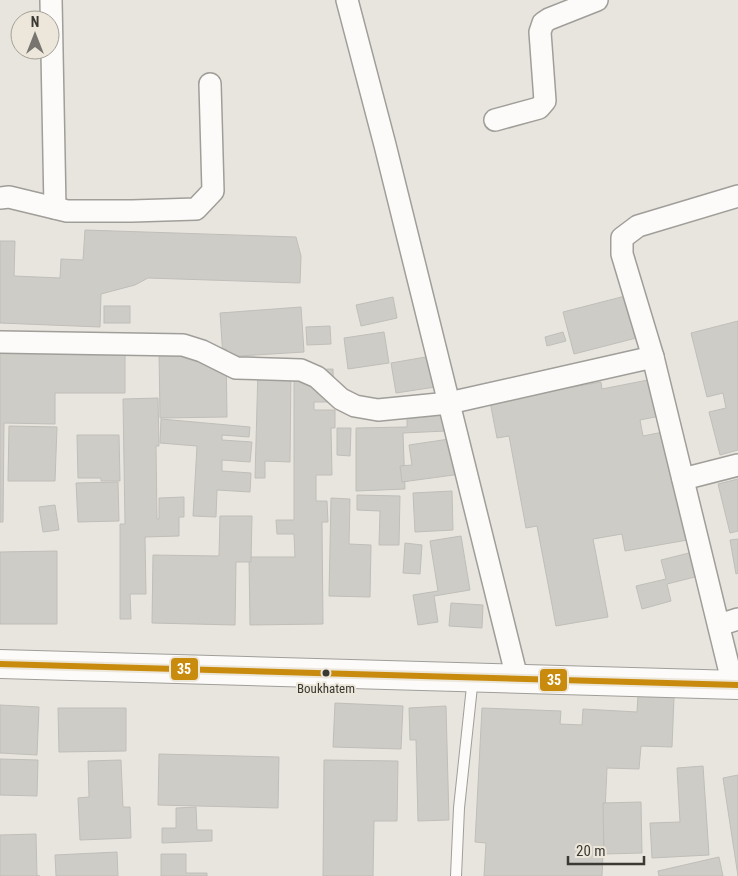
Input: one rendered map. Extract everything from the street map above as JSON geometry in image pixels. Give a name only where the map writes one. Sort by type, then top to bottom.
[{"type":"main road","points":[[0,664],[736,685]]},
{"type":"street","points":[[51,0],[55,208]]},
{"type":"street","points":[[347,0],[386,145],[516,678]]},
{"type":"street","points":[[495,120],[539,108],[544,101],[540,32],[543,23],[597,0]]},
{"type":"street","points":[[0,198],[9,197],[67,211],[196,209],[213,191],[210,84]]},
{"type":"street","points":[[736,685],[728,622],[683,479],[653,357],[622,254],[622,238],[638,226],[738,196]]},
{"type":"street","points":[[0,342],[183,344],[236,368],[301,370],[317,376],[342,399],[355,406],[378,410],[449,403],[653,357]]},
{"type":"street","points":[[683,479],[738,464]]},
{"type":"lane","points":[[456,876],[458,808],[473,676]]},
{"type":"building","points":[[85,230],[296,237],[301,256],[300,283],[148,278],[135,285],[101,294],[100,327],[0,323],[0,241],[15,241],[14,276],[60,278],[61,259],[83,260]]},
{"type":"building","points":[[633,294],[644,336],[574,354],[563,312]]},
{"type":"building","points":[[393,297],[397,318],[361,326],[356,305]]},
{"type":"building","points":[[104,306],[130,306],[130,323],[104,323]]},
{"type":"building","points":[[301,307],[304,352],[223,357],[220,313]]},
{"type":"building","points":[[738,321],[738,450],[720,455],[709,412],[726,408],[723,393],[707,397],[691,333]]},
{"type":"building","points":[[330,326],[331,344],[307,345],[306,327]]},
{"type":"building","points":[[384,332],[389,363],[348,369],[344,338]]},
{"type":"building","points":[[563,332],[566,341],[547,346],[545,337]]},
{"type":"building","points":[[0,346],[125,347],[125,393],[55,393],[55,424],[4,423],[3,522],[0,522]]},
{"type":"building","points":[[226,349],[227,417],[160,418],[159,350]]},
{"type":"building","points":[[437,355],[442,386],[396,393],[391,363]]},
{"type":"building","points":[[258,369],[291,370],[290,462],[265,461],[265,478],[255,478]]},
{"type":"building","points":[[333,369],[334,402],[314,402],[314,410],[335,410],[335,428],[331,428],[332,475],[316,475],[316,501],[327,501],[328,522],[322,522],[323,624],[250,625],[249,557],[295,557],[294,534],[277,534],[276,520],[294,520],[294,370]]},
{"type":"building","points":[[653,379],[660,416],[640,420],[643,436],[673,430],[693,539],[625,551],[622,534],[593,539],[608,617],[556,626],[537,526],[526,528],[509,436],[497,438],[490,402],[601,382],[602,389]]},
{"type":"building","points":[[158,398],[159,446],[156,446],[157,519],[159,519],[159,498],[184,497],[184,517],[179,517],[179,536],[145,537],[146,594],[130,594],[131,619],[120,619],[120,524],[125,524],[123,399]]},
{"type":"building","points":[[445,406],[446,431],[403,433],[405,489],[356,491],[356,428],[407,427],[407,407]]},
{"type":"building","points":[[161,419],[250,427],[249,437],[222,435],[222,440],[252,442],[250,462],[222,460],[222,471],[251,473],[250,492],[217,490],[216,517],[193,516],[197,446],[160,443]]},
{"type":"building","points":[[9,426],[57,427],[55,481],[8,481]]},
{"type":"building","points":[[337,428],[351,428],[350,456],[337,455]]},
{"type":"building","points":[[77,435],[119,435],[120,481],[101,481],[101,478],[78,478]]},
{"type":"building","points":[[456,438],[461,474],[402,482],[400,466],[412,465],[409,445]]},
{"type":"building","points":[[738,479],[738,531],[730,533],[718,484]]},
{"type":"building","points":[[118,482],[119,521],[78,522],[76,483]]},
{"type":"building","points":[[452,491],[453,530],[415,532],[413,493]]},
{"type":"building","points":[[357,495],[400,496],[399,545],[379,545],[380,511],[357,510]]},
{"type":"building","points":[[331,498],[350,499],[349,544],[371,545],[370,597],[329,596]]},
{"type":"building","points":[[55,505],[59,530],[43,532],[39,507]]},
{"type":"building","points":[[220,516],[252,516],[251,562],[236,562],[235,625],[152,623],[153,555],[219,556]]},
{"type":"building","points":[[461,536],[470,590],[434,596],[438,622],[418,625],[413,595],[438,591],[430,541]]},
{"type":"building","points":[[738,539],[738,573],[736,574],[730,540]]},
{"type":"building","points":[[405,543],[422,545],[420,574],[403,573]]},
{"type":"building","points":[[57,551],[57,624],[0,624],[0,552]]},
{"type":"building","points":[[693,552],[699,576],[667,584],[671,601],[642,609],[636,586],[666,579],[661,560]]},
{"type":"building","points":[[451,603],[483,605],[482,628],[449,626]]},
{"type":"building","points":[[638,695],[674,697],[672,747],[641,746],[639,769],[607,768],[602,876],[484,876],[486,843],[475,842],[482,708],[561,711],[560,724],[582,725],[583,709],[637,712]]},
{"type":"building","points":[[335,703],[403,706],[401,749],[333,747]]},
{"type":"building","points":[[0,705],[39,707],[37,755],[0,753]]},
{"type":"building","points":[[446,706],[449,820],[418,821],[416,740],[410,740],[409,708]]},
{"type":"building","points":[[58,708],[126,708],[126,751],[59,752]]},
{"type":"building","points":[[159,754],[279,757],[278,808],[158,805]]},
{"type":"building","points":[[0,759],[38,760],[37,796],[0,795]]},
{"type":"building","points":[[121,760],[123,807],[130,807],[131,838],[80,840],[78,798],[89,797],[88,761]]},
{"type":"building","points":[[324,760],[398,761],[397,821],[374,821],[373,876],[323,876]]},
{"type":"building","points":[[703,766],[709,855],[652,858],[650,823],[680,822],[677,768]]},
{"type":"building","points":[[738,775],[738,876],[723,778]]},
{"type":"building","points":[[641,802],[642,853],[604,854],[603,803]]},
{"type":"building","points":[[196,807],[197,830],[212,830],[212,841],[162,843],[162,828],[176,828],[176,808]]},
{"type":"building","points":[[36,834],[37,876],[0,876],[0,835]]},
{"type":"building","points":[[117,852],[118,876],[56,876],[55,855]]},
{"type":"building","points":[[161,854],[186,854],[186,873],[207,873],[207,876],[161,876]]},
{"type":"building","points":[[719,857],[723,876],[659,876],[658,871]]},
{"type":"transit line","name":"35","points":[[0,664],[738,685]]},
{"type":"place","name":"Boukhatem","points":[[326,673]]}]
